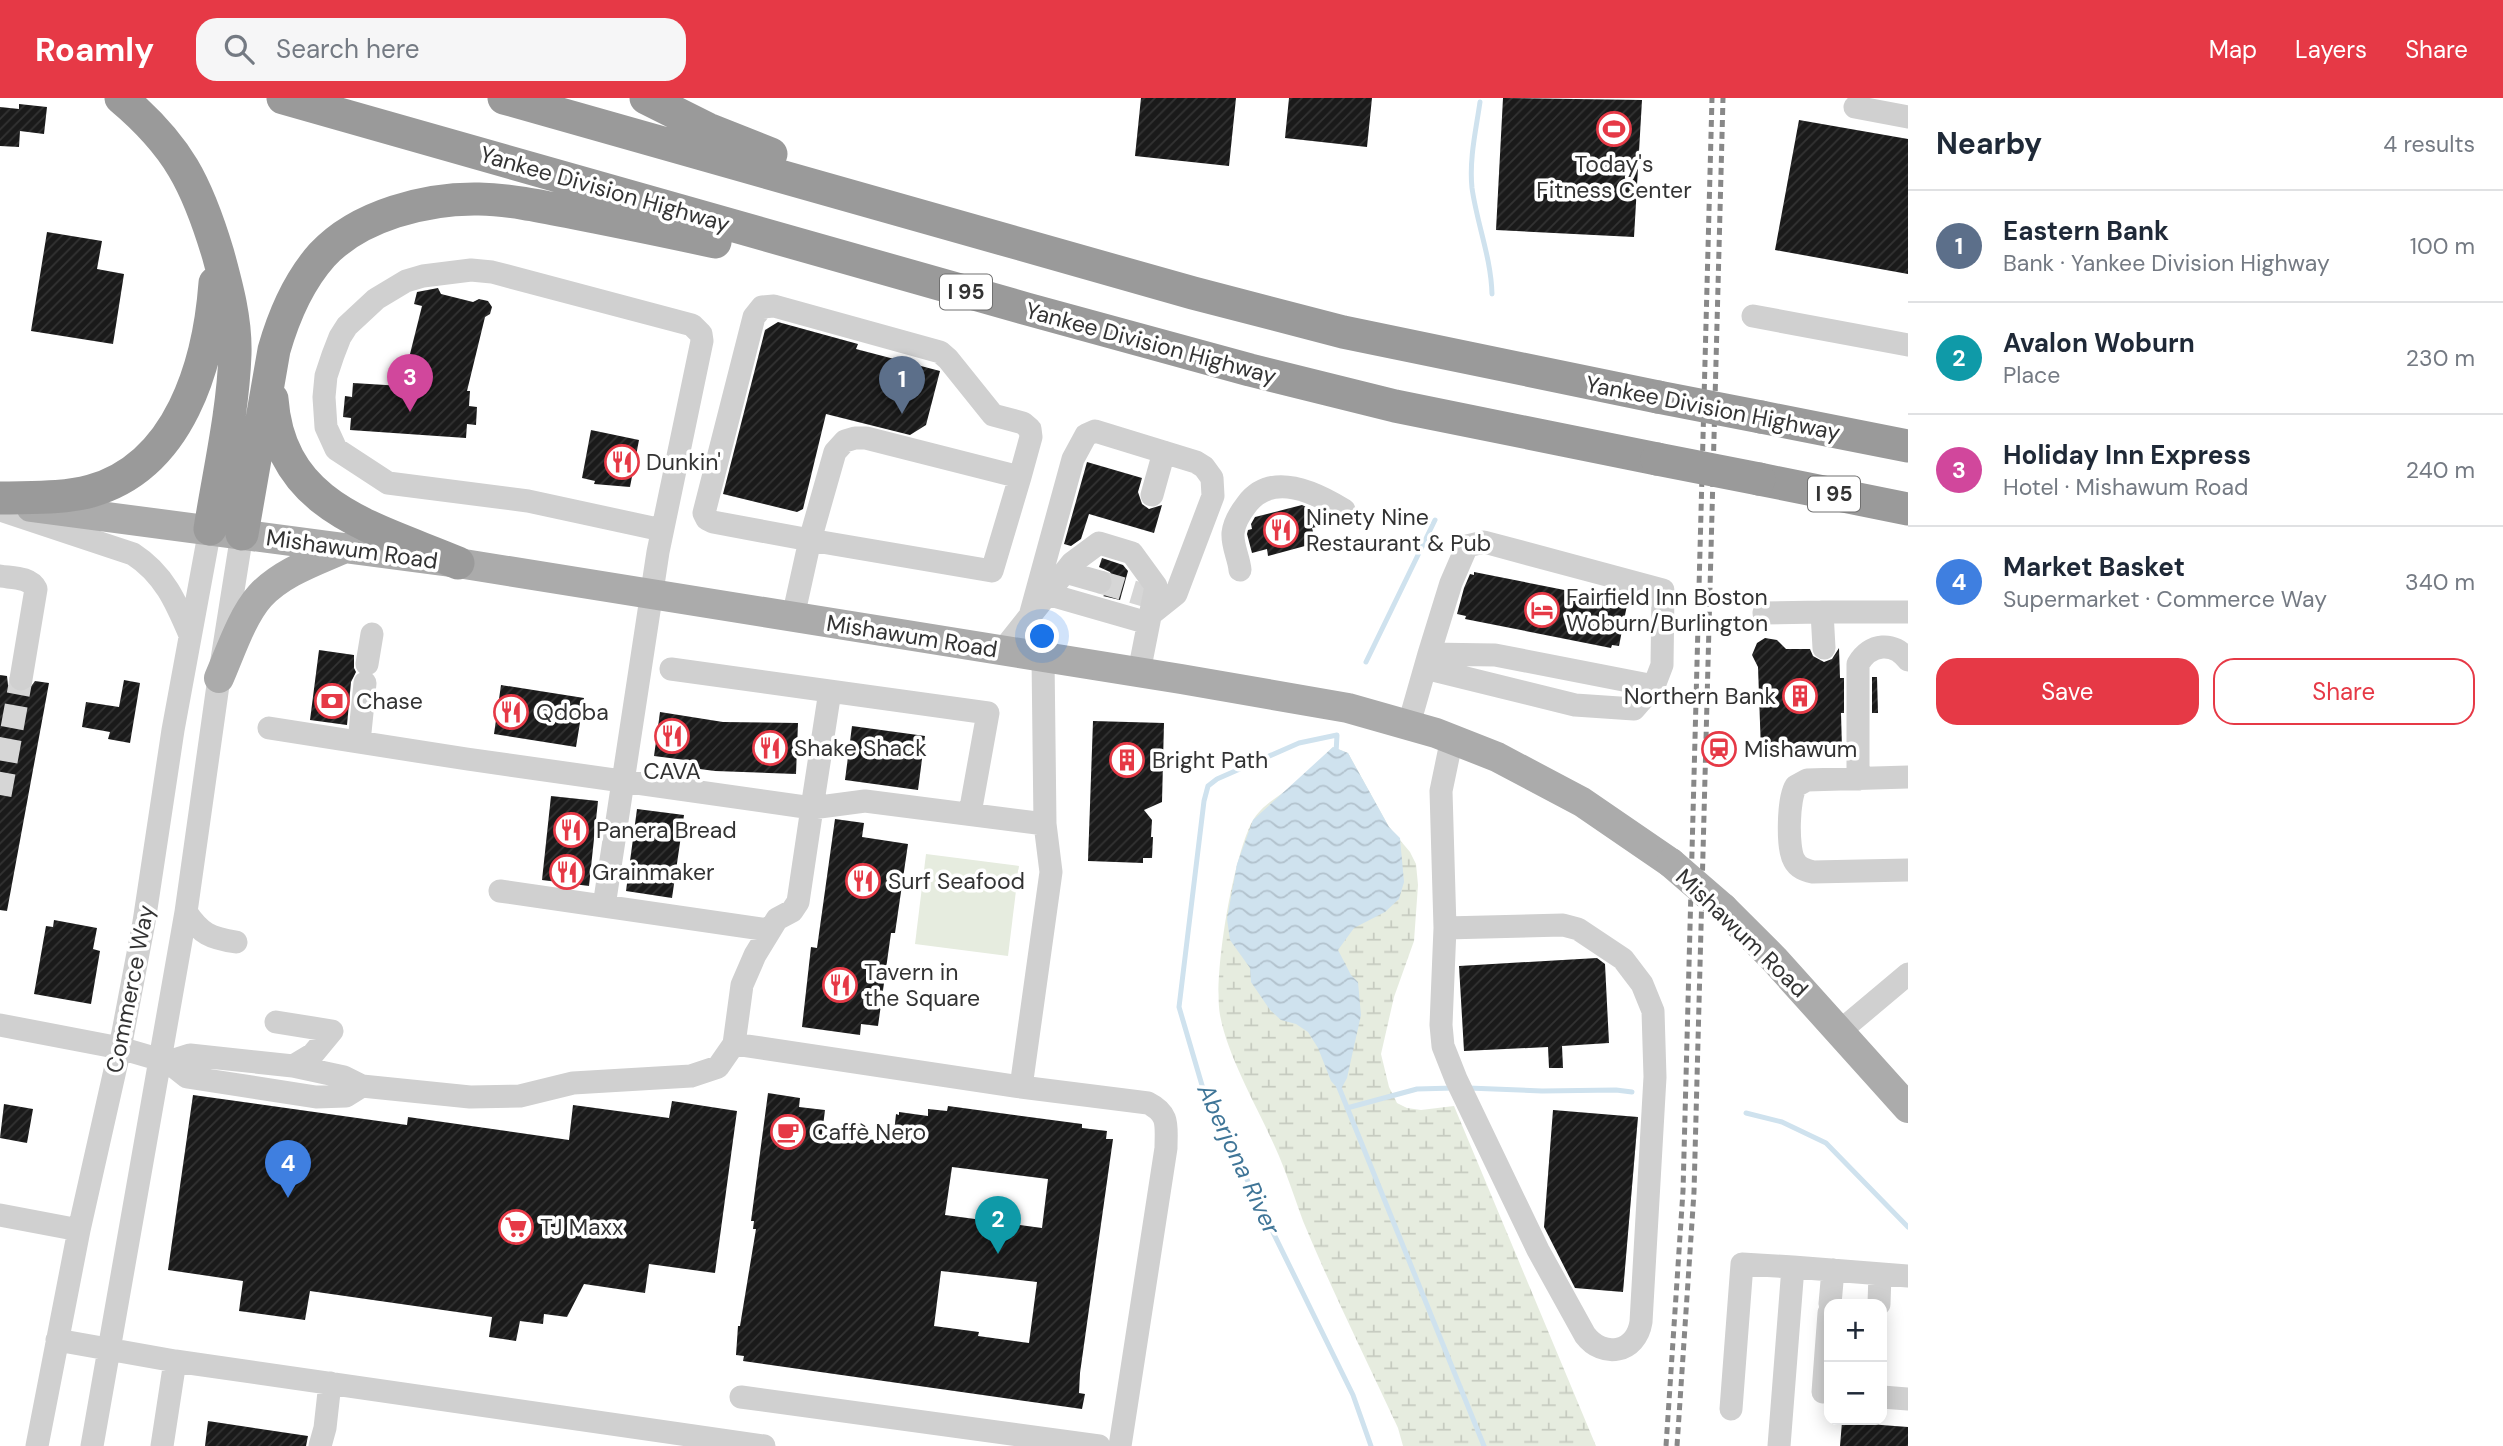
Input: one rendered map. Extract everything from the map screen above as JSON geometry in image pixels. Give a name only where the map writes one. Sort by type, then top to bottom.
[{"type":"highway","points":[[121,98],[160,134],[190,178],[205,211],[232,311],[235,355],[225,531]]},
{"type":"highway","name":"Yankee Division Highway","points":[[283,98],[1251,370],[1395,406],[1908,509]]},
{"type":"highway","name":"Yankee Division Highway","points":[[504,98],[1193,293],[1343,332],[1908,446]]},
{"type":"highway","points":[[646,98],[708,129],[939,221]]},
{"type":"highway","points":[[225,531],[271,372],[274,350],[286,314],[299,287],[323,254],[347,235],[376,219],[412,206],[455,200],[497,200],[567,212],[1027,309]]},
{"type":"highway","points":[[0,498],[68,495],[89,491],[131,472],[153,452],[179,417],[200,368],[210,328],[217,253]]},
{"type":"highway","points":[[271,372],[273,410],[278,435],[291,464],[305,485],[321,499],[343,512],[458,564]]},
{"type":"main road","name":"Mishawum Road","points":[[0,503],[458,564],[1139,672],[1348,708],[1409,724],[1497,757],[1560,789],[1636,837],[1671,863],[1723,908],[1774,959],[1908,1108]]},
{"type":"main road","points":[[219,678],[250,610],[261,596],[290,573],[345,548]]},
{"type":"street","points":[[1855,107],[1908,117]]},
{"type":"street","points":[[604,906],[663,530],[702,341],[701,334],[694,326],[492,272],[471,270],[406,281],[376,299],[358,314],[340,337],[327,376],[324,397],[326,427],[336,449],[388,483],[528,502],[663,530]]},
{"type":"street","points":[[765,306],[774,306],[942,354],[993,415],[1023,424],[1030,429],[1031,437],[1020,477],[992,571],[713,522],[707,519],[704,513],[754,317],[759,309],[765,306]]},
{"type":"street","points":[[1753,316],[1908,345]]},
{"type":"street","points":[[1030,616],[1072,462],[1086,435],[1095,431],[1192,460],[1204,467],[1212,478],[1213,492],[1176,594],[1150,618]]},
{"type":"street","points":[[793,617],[810,540],[835,452],[841,444],[850,439],[866,438],[1020,477]]},
{"type":"street","points":[[1152,495],[1164,452]]},
{"type":"street","points":[[1240,570],[1234,544],[1234,528],[1240,514],[1260,491],[1277,487],[1307,491],[1320,495],[1343,510]]},
{"type":"street","points":[[0,510],[133,554],[150,566],[165,583],[190,635]]},
{"type":"street","name":"Commerce Way","points":[[37,1446],[144,922],[190,635],[225,531]]},
{"type":"street","name":"Commerce Way","points":[[92,1446],[163,1061],[186,912],[219,678],[225,531]]},
{"type":"street","points":[[1409,724],[1427,661],[1451,583],[1468,546],[1484,542],[1663,590],[1661,665],[1654,686],[1634,709],[1575,705],[1427,661]]},
{"type":"street","points":[[1003,650],[1072,563],[1099,543],[1132,553],[1156,586],[1139,672]]},
{"type":"street","points":[[1065,572],[1100,582]]},
{"type":"street","points":[[0,576],[27,580],[33,583],[36,589],[21,679]]},
{"type":"street","points":[[1047,594],[1150,618]]},
{"type":"street","points":[[1822,612],[1824,648]]},
{"type":"street","points":[[1765,613],[1908,612]]},
{"type":"street","points":[[359,742],[372,634]]},
{"type":"street","points":[[1858,779],[1858,664],[1866,652],[1881,646],[1895,649],[1908,660]]},
{"type":"street","points":[[1427,661],[1495,655],[1654,686]]},
{"type":"street","points":[[1021,1087],[1051,872],[1045,824],[1043,657]]},
{"type":"street","points":[[671,669],[988,713],[970,813]]},
{"type":"street","points":[[163,1061],[190,1055],[293,1066],[344,1077],[362,1086],[470,1097],[520,1096],[573,1083],[691,1076],[718,1067],[734,1044],[742,985],[769,930],[777,919],[792,911],[798,902],[831,691]]},
{"type":"street","points":[[269,727],[812,808],[865,801],[1045,824]]},
{"type":"street","points":[[1445,928],[1574,927],[1623,959],[1647,992],[1655,1021],[1655,1077],[1641,1322],[1638,1335],[1630,1345],[1618,1350],[1605,1350],[1593,1345],[1585,1335],[1538,1250],[1443,1046],[1441,1032],[1445,928],[1441,795],[1452,738]]},
{"type":"street","points":[[1908,778],[1811,779],[1799,783],[1793,789],[1790,802],[1791,854],[1808,880],[1908,870]]},
{"type":"street","points":[[500,891],[769,930]]},
{"type":"street","points":[[186,912],[197,928],[214,938],[236,942]]},
{"type":"street","points":[[1839,1032],[1908,974]]},
{"type":"street","points":[[276,1022],[332,1031],[313,1054],[293,1066]]},
{"type":"street","points":[[0,1026],[120,1048],[163,1061],[187,1077],[316,1097],[346,1096],[362,1086]]},
{"type":"street","points":[[734,1044],[1148,1103],[1160,1109],[1166,1122],[1166,1148],[1120,1446]]},
{"type":"street","points":[[270,1090],[316,1086],[322,1083],[326,1073]]},
{"type":"street","points":[[0,1215],[79,1230]]},
{"type":"street","points":[[1731,1409],[1742,1264],[1908,1276]]},
{"type":"street","points":[[1779,1446],[1793,1267]]},
{"type":"street","points":[[1830,1299],[1833,1270]]},
{"type":"street","points":[[1878,1299],[1880,1274]]},
{"type":"street","points":[[57,1340],[175,1361],[714,1442],[763,1446]]},
{"type":"street","points":[[162,1446],[175,1361]]},
{"type":"street","points":[[320,1446],[325,1428],[330,1383]]},
{"type":"street","points":[[1783,1389],[1824,1393]]},
{"type":"street","points":[[741,1397],[1100,1446]]},
{"type":"street","points":[[1887,1397],[1908,1399]]},
{"type":"green space","points":[[1333,747],[1348,753],[1389,827],[1410,852],[1416,864],[1418,885],[1414,941],[1394,997],[1381,1054],[1389,1087],[1397,1103],[1407,1108],[1421,1110],[1454,1106],[1596,1446],[1403,1446],[1398,1428],[1326,1273],[1279,1156],[1230,1050],[1220,1015],[1219,973],[1226,917],[1245,839],[1260,811],[1295,784]]},
{"type":"green space","points":[[926,854],[1019,866],[1008,956],[915,944]]},
{"type":"water","points":[[1333,747],[1348,753],[1389,827],[1400,838],[1404,882],[1399,899],[1385,912],[1354,928],[1338,950],[1351,975],[1358,982],[1361,1015],[1347,1078],[1340,1091],[1331,1081],[1318,1048],[1308,1032],[1296,1024],[1281,1020],[1270,1010],[1251,982],[1250,968],[1230,940],[1227,919],[1237,864],[1253,820]]},
{"type":"building","points":[[1141,98],[1236,98],[1229,166],[1135,156]]},
{"type":"building","points":[[1289,98],[1372,98],[1367,147],[1285,138]]},
{"type":"building","points":[[1503,98],[1642,100],[1634,237],[1496,230]]},
{"type":"building","points":[[19,104],[47,107],[44,134],[20,131],[19,147],[0,146],[0,107],[19,109]]},
{"type":"building","points":[[1799,120],[1908,139],[1908,274],[1775,250]]},
{"type":"building","points":[[47,232],[102,241],[97,269],[124,274],[113,344],[31,331]]},
{"type":"building","points":[[438,288],[441,294],[473,302],[479,299],[488,301],[492,307],[490,314],[485,317],[467,391],[470,391],[469,406],[477,407],[476,425],[467,424],[466,438],[350,430],[351,418],[343,417],[345,396],[352,397],[353,383],[402,386],[422,306],[414,304],[417,292]]},
{"type":"building","points":[[778,322],[858,344],[856,349],[940,371],[926,425],[910,435],[826,414],[803,509],[797,512],[723,494],[765,330]]},
{"type":"building","points":[[591,430],[639,440],[630,487],[594,484],[595,481],[582,478]]},
{"type":"building","points":[[1087,462],[1142,478],[1138,492],[1142,504],[1149,509],[1162,505],[1154,533],[1089,514],[1081,539],[1071,546],[1064,544]]},
{"type":"building","name":"Ninety Nine Restaurant & Pub","points":[[1302,505],[1322,514],[1325,525],[1312,528],[1316,543],[1268,556],[1267,549],[1252,553],[1247,534],[1248,530],[1252,529],[1251,524],[1255,517]]},
{"type":"building","points":[[1102,558],[1123,565],[1128,571],[1120,600],[1103,596],[1110,592],[1114,579],[1110,572],[1099,567]]},
{"type":"building","name":"Fairfield Inn Boston Woburn/Burlington","points":[[1474,572],[1620,601],[1620,604],[1627,605],[1619,646],[1612,645],[1611,648],[1465,619],[1466,616],[1457,614],[1464,588],[1470,574],[1474,575]]},
{"type":"building","name":"Northern Bank","points":[[1765,638],[1777,640],[1786,649],[1810,649],[1813,656],[1824,662],[1832,659],[1839,648],[1840,678],[1844,678],[1842,749],[1761,751],[1758,667],[1752,655],[1757,643]]},
{"type":"building","name":"Chase","points":[[319,650],[354,655],[356,672],[351,682],[347,725],[310,720]]},
{"type":"building","points":[[0,675],[7,676],[8,685],[18,693],[27,692],[35,681],[49,683],[7,911],[0,910]]},
{"type":"building","points":[[1872,677],[1877,677],[1878,713],[1872,713]]},
{"type":"building","points":[[124,680],[140,683],[130,743],[108,739],[110,732],[82,727],[86,702],[119,707]]},
{"type":"building","points":[[501,685],[584,698],[576,747],[494,734]]},
{"type":"building","points":[[660,712],[723,722],[798,723],[796,774],[715,771],[692,768],[693,761],[654,756]]},
{"type":"building","name":"Bright Path","points":[[1093,721],[1164,723],[1162,802],[1144,810],[1152,820],[1153,837],[1152,858],[1143,858],[1143,863],[1088,861]]},
{"type":"building","points":[[852,726],[925,736],[918,790],[845,780]]},
{"type":"building","name":"Panera Bread","points":[[551,796],[598,801],[589,886],[542,880]]},
{"type":"building","points":[[637,809],[684,815],[672,898],[626,891]]},
{"type":"building","points":[[835,819],[864,823],[862,837],[908,844],[895,933],[891,933],[878,1026],[861,1024],[860,1035],[802,1027],[811,947],[817,948]]},
{"type":"building","points":[[54,920],[97,928],[93,949],[100,951],[91,1004],[34,994],[46,926],[53,927]]},
{"type":"building","points":[[1597,958],[1605,964],[1609,1043],[1562,1046],[1563,1068],[1549,1068],[1548,1047],[1464,1051],[1459,966]]},
{"type":"building","points":[[768,1093],[800,1098],[799,1107],[825,1110],[822,1134],[893,1142],[896,1114],[899,1115],[899,1112],[928,1116],[928,1109],[947,1111],[948,1106],[1082,1124],[1082,1128],[1107,1131],[1106,1139],[1113,1139],[1080,1373],[1079,1393],[1085,1394],[1082,1409],[743,1361],[744,1356],[736,1355],[738,1326],[756,1229],[753,1229],[754,1221],[751,1221]],"holes":[[[952,1167],[1048,1179],[1042,1228],[945,1215]],[[941,1271],[1037,1282],[1029,1343],[934,1326]]]},
{"type":"building","points":[[193,1095],[407,1125],[408,1117],[569,1140],[573,1105],[669,1118],[672,1101],[737,1111],[715,1273],[649,1264],[645,1293],[584,1284],[567,1317],[544,1314],[543,1324],[520,1321],[516,1341],[489,1337],[492,1317],[310,1291],[305,1320],[239,1311],[243,1281],[168,1270]]},
{"type":"building","points":[[4,1104],[33,1109],[27,1143],[0,1138]]},
{"type":"building","points":[[1553,1110],[1638,1117],[1623,1292],[1575,1288],[1544,1227]]},
{"type":"building","points":[[208,1421],[308,1436],[306,1446],[205,1446]]},
{"type":"building","points":[[1842,1425],[1908,1427],[1908,1446],[1840,1446]]},
{"type":"waterway","name":"Aberjona River","points":[[1480,102],[1471,177],[1492,294]]},
{"type":"waterway","name":"Aberjona River","points":[[1366,662],[1435,520]]},
{"type":"waterway","name":"Aberjona River","points":[[1336,753],[1337,735],[1299,743],[1217,779],[1208,786],[1179,1007],[1204,1092],[1353,1395],[1371,1446]]},
{"type":"waterway","points":[[1338,1085],[1484,1446]]},
{"type":"waterway","points":[[1347,1108],[1417,1089],[1454,1088]]},
{"type":"waterway","points":[[1468,1088],[1632,1092]]},
{"type":"waterway","points":[[1746,1113],[1782,1122],[1826,1143],[1908,1227]]},
{"type":"tunnel","points":[[1100,582],[1154,598]]},
{"type":"tunnel","points":[[0,795],[21,679]]},
{"type":"railway","points":[[1666,1446],[1683,1191],[1712,98]]},
{"type":"railway","points":[[1677,1446],[1694,1192],[1723,98]]},
{"type":"place","name":"Today's Fitness Center","points":[[1614,129]]},
{"type":"place","name":"Holiday Inn Express","points":[[410,412]]},
{"type":"place","name":"Eastern Bank","points":[[902,414]]},
{"type":"place","name":"Dunkin'","points":[[622,462]]},
{"type":"place","name":"Ninety Nine Restaurant & Pub","points":[[1281,530]]},
{"type":"place","name":"Fairfield Inn Boston Woburn/Burlington","points":[[1542,610]]},
{"type":"place","name":"Northern Bank","points":[[1800,696]]},
{"type":"place","name":"Chase","points":[[332,701]]},
{"type":"place","name":"Qdoba","points":[[511,712]]},
{"type":"place","name":"CAVA","points":[[672,736]]},
{"type":"place","name":"Shake Shack","points":[[770,748]]},
{"type":"place","name":"Mishawum","points":[[1719,749]]},
{"type":"place","name":"Bright Path","points":[[1127,760]]},
{"type":"place","name":"Panera Bread","points":[[571,830]]},
{"type":"place","name":"Grainmaker","points":[[567,872]]},
{"type":"place","name":"Surf Seafood","points":[[863,881]]},
{"type":"place","name":"Tavern in the Square","points":[[840,985]]},
{"type":"place","name":"Caffè Nero","points":[[788,1132]]},
{"type":"place","name":"Market Basket","points":[[288,1198]]},
{"type":"place","name":"TJ Maxx","points":[[516,1227]]},
{"type":"place","name":"Avalon Woburn","points":[[998,1254]]}]
